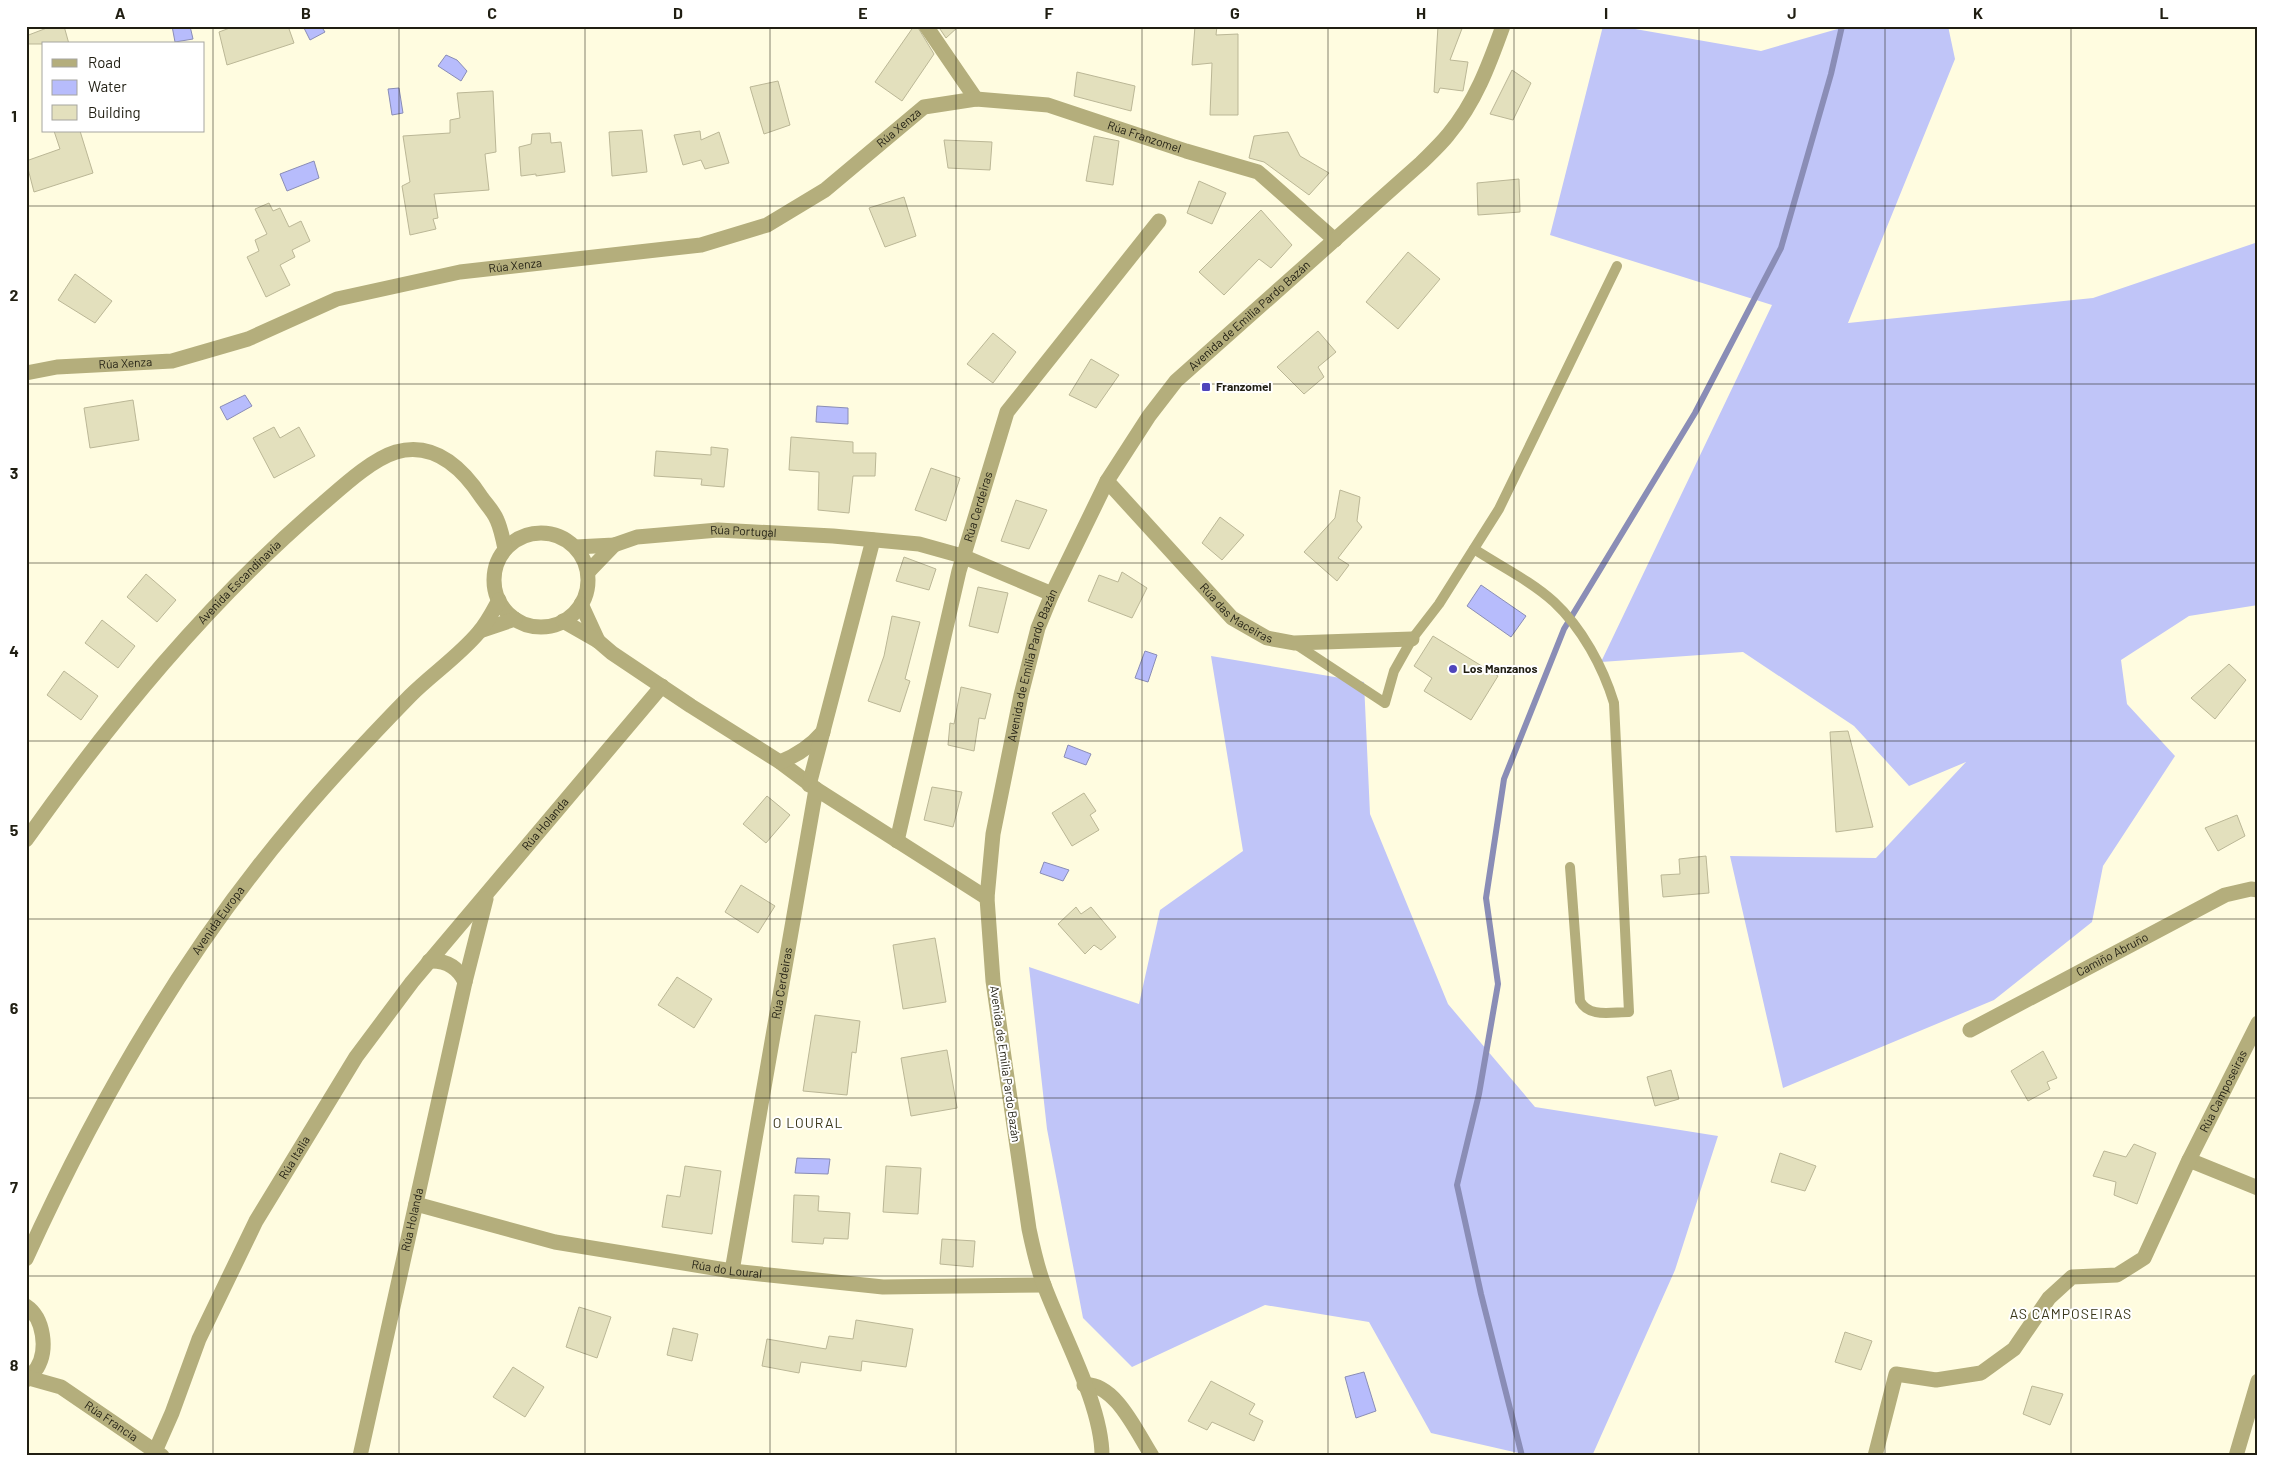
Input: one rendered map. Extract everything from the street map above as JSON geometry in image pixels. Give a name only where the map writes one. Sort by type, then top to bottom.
[{"type":"street","points":[[926,26],[976,100]]},
{"type":"street","name":"Avenida de Emilia Pardo Bazán","points":[[1102,1456],[1102,1444],[1096,1414],[1044,1285],[1029,1229],[995,1000],[987,898],[993,834],[1021,695],[1038,628],[1052,594],[1107,481],[1148,416],[1176,381],[1422,163],[1448,135],[1472,102],[1488,68],[1503,26]]},
{"type":"street","name":"Rúa Franzomel","points":[[976,100],[1048,105],[1186,151],[1258,172],[1335,240]]},
{"type":"street","name":"Rúa Xenza","points":[[26,373],[57,367],[172,361],[248,340],[337,299],[460,272],[701,245],[767,225],[825,190],[924,107],[976,100]]},
{"type":"street","name":"Rúa Cerdeiras","points":[[897,841],[962,556],[1007,412],[1159,221]]},
{"type":"street","name":"Avenida Escandinavia","points":[[26,840],[123,710],[222,600],[296,526],[345,485],[380,460],[396,452],[410,450],[428,451],[445,458],[468,477],[497,518],[505,549]]},
{"type":"street","name":"Rúa das Maceiras","points":[[1107,481],[1232,618],[1267,638],[1294,644],[1412,639]]},
{"type":"street","name":"Avenida Escandinavia","points":[[497,518],[524,536]]},
{"type":"street","name":"Rúa Portugal","points":[[576,547],[614,545],[637,536],[718,530],[919,544],[962,556],[1052,594]]},
{"type":"street","points":[[534,533],[557,535],[576,547],[586,563],[588,572],[586,594],[581,604],[563,621],[551,626],[538,627],[515,619],[499,600],[494,579],[499,558],[505,549],[524,536],[534,533]]},
{"type":"street","points":[[813,787],[824,731],[873,540]]},
{"type":"street","name":"Rúa Portugal","points":[[588,572],[614,545]]},
{"type":"street","name":"Avenida Europa","points":[[26,1259],[91,1124],[136,1044],[240,889],[297,819],[369,739],[412,695],[480,631],[499,600]]},
{"type":"street","points":[[581,604],[598,641]]},
{"type":"street","name":"Avenida Europa","points":[[480,631],[515,619]]},
{"type":"street","points":[[563,621],[598,641],[612,654],[780,762],[813,787],[987,898]]},
{"type":"street","name":"Rúa Holanda","points":[[360,1456],[465,982],[487,895],[662,686]]},
{"type":"street","points":[[780,762],[796,755],[814,743],[824,731]]},
{"type":"street","name":"Rúa Cerdeiras","points":[[732,1271],[813,787]]},
{"type":"street","name":"Camiño Abruño","points":[[1970,1030],[2216,899],[2252,889],[2258,890]]},
{"type":"street","name":"Rúa Italia","points":[[156,1454],[199,1339],[256,1221],[356,1057],[429,961],[487,895]]},
{"type":"street","points":[[429,961],[438,960],[456,968],[465,982]]},
{"type":"street","name":"Rúa Camposeiras","points":[[1875,1456],[1896,1374],[1936,1380],[1981,1373],[2014,1349],[2049,1298],[2072,1277],[2117,1275],[2144,1258],[2189,1160],[2258,1023]]},
{"type":"street","points":[[2189,1160],[2258,1188]]},
{"type":"street","name":"Rúa do Loural","points":[[416,1204],[555,1242],[732,1271],[883,1287],[1044,1285]]},
{"type":"street","points":[[26,1306],[31,1309],[40,1324],[44,1348],[38,1367],[27,1379]]},
{"type":"street","name":"Rúa Francia","points":[[40,1360],[61,1387],[156,1454]]},
{"type":"street","name":"Rúa Francia","points":[[27,1379],[61,1387]]},
{"type":"street","points":[[2236,1456],[2258,1381]]},
{"type":"street","points":[[1084,1385],[1093,1384],[1101,1387],[1115,1398],[1152,1456]]},
{"type":"lane","points":[[1294,644],[1385,703],[1394,671],[1412,639],[1439,604],[1499,509],[1617,266]]},
{"type":"lane","points":[[1474,549],[1541,592],[1561,610],[1584,638],[1608,684],[1614,703],[1628,1012],[1593,1012],[1584,1009],[1580,1001],[1570,867]]},
{"type":"shaded area","points":[[1603,26],[1618,26],[1761,51],[1848,26],[1948,26],[1955,59],[1848,323],[2093,298],[2258,242],[2258,605],[2189,616],[2121,660],[2127,704],[2175,756],[2103,866],[2092,922],[1994,1000],[1783,1088],[1730,856],[1876,858],[1966,762],[1909,786],[1854,726],[1743,652],[1601,662],[1772,305],[1550,235]]},
{"type":"shaded area","points":[[1211,656],[1364,682],[1370,814],[1448,1004],[1535,1107],[1718,1136],[1675,1270],[1592,1456],[1532,1456],[1431,1433],[1369,1322],[1265,1305],[1132,1367],[1083,1318],[1047,1129],[1029,967],[1139,1004],[1160,910],[1243,851]]},
{"type":"water","points":[[172,26],[190,26],[193,39],[175,42]]},
{"type":"water","points":[[303,26],[321,26],[325,32],[310,40]]},
{"type":"water","points":[[446,55],[457,60],[467,71],[461,81],[438,66]]},
{"type":"water","points":[[399,88],[403,113],[392,115],[388,89]]},
{"type":"water","points":[[314,161],[319,178],[287,191],[280,174]]},
{"type":"water","points":[[245,395],[252,406],[227,420],[220,407]]},
{"type":"water","points":[[817,406],[848,408],[848,424],[816,422]]},
{"type":"water","points":[[1481,585],[1526,616],[1511,637],[1467,606]]},
{"type":"water","points":[[1145,651],[1157,655],[1148,682],[1135,678]]},
{"type":"water","points":[[1068,745],[1091,754],[1086,765],[1064,757]]},
{"type":"water","points":[[1044,862],[1069,870],[1063,881],[1040,873]]},
{"type":"water","points":[[797,1158],[830,1159],[828,1174],[795,1173]]},
{"type":"water","points":[[1364,1372],[1376,1411],[1356,1418],[1345,1377]]},
{"type":"building","points":[[52,26],[64,26],[68,42],[26,44],[26,36]]},
{"type":"building","points":[[235,26],[288,26],[294,43],[227,65],[219,32]]},
{"type":"building","points":[[914,26],[917,26],[934,54],[902,101],[875,82]]},
{"type":"building","points":[[938,26],[959,26],[946,38]]},
{"type":"building","points":[[1195,26],[1217,26],[1216,35],[1238,34],[1238,115],[1210,115],[1212,63],[1192,65]]},
{"type":"building","points":[[1438,26],[1463,26],[1450,60],[1468,62],[1463,91],[1440,88],[1438,93],[1434,92]]},
{"type":"building","points":[[1512,70],[1531,83],[1513,120],[1490,114]]},
{"type":"building","points":[[1077,72],[1135,86],[1131,111],[1074,96]]},
{"type":"building","points":[[778,81],[790,125],[764,134],[750,87]]},
{"type":"building","points":[[493,91],[496,152],[485,154],[489,190],[434,194],[438,218],[433,219],[436,229],[410,235],[402,186],[410,182],[403,136],[450,133],[450,120],[460,118],[457,93]]},
{"type":"building","points":[[642,130],[647,172],[612,176],[609,132]]},
{"type":"building","points":[[700,131],[701,140],[719,132],[729,163],[705,169],[701,160],[683,165],[674,135]]},
{"type":"building","points":[[54,132],[80,132],[93,173],[34,192],[26,161],[60,149]]},
{"type":"building","points":[[1288,132],[1300,156],[1329,173],[1309,195],[1264,162],[1249,158],[1254,136]]},
{"type":"building","points":[[550,133],[551,143],[561,142],[565,172],[521,176],[519,147],[531,144],[532,134]]},
{"type":"building","points":[[1094,136],[1119,141],[1113,185],[1086,181]]},
{"type":"building","points":[[944,140],[992,142],[990,170],[948,168]]},
{"type":"building","points":[[1519,179],[1520,212],[1478,215],[1477,183]]},
{"type":"building","points":[[1199,181],[1226,193],[1212,224],[1187,213]]},
{"type":"building","points":[[904,197],[916,236],[885,247],[869,208]]},
{"type":"building","points":[[269,203],[273,211],[280,208],[289,227],[301,221],[310,241],[292,250],[295,257],[280,265],[290,285],[266,297],[247,257],[259,251],[255,240],[267,234],[255,209]]},
{"type":"building","points":[[1261,210],[1292,245],[1271,268],[1259,259],[1224,295],[1199,272]]},
{"type":"building","points":[[1408,252],[1440,279],[1398,329],[1366,302]]},
{"type":"building","points":[[75,274],[112,301],[95,323],[58,300]]},
{"type":"building","points":[[1318,331],[1336,352],[1318,367],[1324,377],[1304,394],[1277,367]]},
{"type":"building","points":[[993,333],[1016,352],[993,383],[967,364]]},
{"type":"building","points":[[1091,359],[1119,375],[1096,408],[1069,395]]},
{"type":"building","points":[[133,400],[139,440],[90,448],[84,408]]},
{"type":"building","points":[[274,427],[280,438],[299,427],[315,456],[274,478],[253,438]]},
{"type":"building","points":[[791,437],[853,442],[853,453],[876,453],[875,476],[853,476],[849,513],[818,510],[819,472],[789,470]]},
{"type":"building","points":[[711,447],[728,449],[724,487],[701,485],[702,479],[654,476],[656,451],[711,455]]},
{"type":"building","points":[[931,468],[960,478],[946,521],[915,510]]},
{"type":"building","points":[[1340,490],[1360,497],[1357,521],[1362,527],[1338,558],[1349,565],[1337,581],[1304,552],[1335,518]]},
{"type":"building","points":[[1016,500],[1047,510],[1029,549],[1001,541]]},
{"type":"building","points":[[1220,517],[1244,535],[1222,560],[1202,543]]},
{"type":"building","points":[[904,557],[936,569],[929,590],[896,581]]},
{"type":"building","points":[[1122,572],[1147,588],[1132,618],[1088,601],[1099,575],[1118,582]]},
{"type":"building","points":[[146,574],[176,600],[157,622],[127,597]]},
{"type":"building","points":[[978,587],[1008,593],[998,633],[969,626]]},
{"type":"building","points":[[892,616],[920,622],[905,679],[910,681],[900,712],[868,701],[884,656]]},
{"type":"building","points":[[102,620],[135,646],[118,668],[85,643]]},
{"type":"building","points":[[1433,636],[1498,676],[1471,720],[1424,691],[1432,678],[1414,666]]},
{"type":"building","points":[[2229,664],[2246,680],[2215,719],[2191,698]]},
{"type":"building","points":[[64,671],[98,696],[81,720],[47,695]]},
{"type":"building","points":[[961,687],[991,694],[985,719],[979,718],[974,751],[948,745],[950,723],[954,724]]},
{"type":"building","points":[[1848,731],[1873,827],[1836,832],[1830,732]]},
{"type":"building","points":[[932,787],[962,792],[953,827],[924,820]]},
{"type":"building","points":[[1084,793],[1096,811],[1090,815],[1099,830],[1072,846],[1052,813]]},
{"type":"building","points":[[767,796],[790,815],[766,843],[743,824]]},
{"type":"building","points":[[2237,815],[2245,836],[2218,851],[2205,828]]},
{"type":"building","points":[[1706,856],[1709,893],[1663,897],[1661,875],[1680,874],[1679,859]]},
{"type":"building","points":[[741,885],[775,906],[758,933],[725,912]]},
{"type":"building","points":[[1076,907],[1081,914],[1091,907],[1116,937],[1101,950],[1094,945],[1085,954],[1058,924]]},
{"type":"building","points":[[935,938],[946,1002],[903,1009],[893,945]]},
{"type":"building","points":[[677,977],[712,999],[694,1028],[658,1005]]},
{"type":"building","points":[[815,1015],[860,1021],[856,1053],[852,1052],[847,1095],[803,1091]]},
{"type":"building","points":[[947,1050],[957,1108],[911,1116],[901,1058]]},
{"type":"building","points":[[2043,1051],[2057,1078],[2047,1082],[2050,1089],[2028,1101],[2011,1071]]},
{"type":"building","points":[[1671,1070],[1679,1099],[1655,1106],[1647,1077]]},
{"type":"building","points":[[2134,1144],[2156,1153],[2137,1204],[2114,1195],[2116,1182],[2093,1176],[2104,1151],[2126,1157]]},
{"type":"building","points":[[1780,1153],[1816,1166],[1805,1191],[1771,1182]]},
{"type":"building","points":[[685,1166],[721,1171],[712,1234],[662,1227],[667,1195],[680,1197]]},
{"type":"building","points":[[886,1166],[921,1168],[918,1214],[883,1212]]},
{"type":"building","points":[[794,1195],[819,1196],[818,1211],[850,1213],[848,1239],[824,1238],[823,1244],[792,1242]]},
{"type":"building","points":[[942,1239],[975,1241],[973,1267],[940,1264]]},
{"type":"building","points":[[579,1307],[611,1317],[597,1358],[566,1347]]},
{"type":"building","points":[[856,1320],[913,1329],[906,1367],[862,1361],[861,1371],[801,1362],[799,1373],[762,1366],[767,1339],[826,1349],[829,1336],[853,1339]]},
{"type":"building","points":[[673,1328],[698,1334],[692,1361],[667,1355]]},
{"type":"building","points":[[1845,1332],[1872,1341],[1861,1370],[1835,1362]]},
{"type":"building","points":[[513,1367],[544,1387],[525,1417],[493,1397]]},
{"type":"building","points":[[1211,1381],[1255,1404],[1249,1414],[1263,1421],[1254,1441],[1212,1422],[1207,1430],[1188,1421]]},
{"type":"building","points":[[2032,1386],[2063,1394],[2050,1425],[2023,1414]]},
{"type":"waterway","points":[[1522,1456],[1481,1294],[1457,1185],[1479,1094],[1498,984],[1486,898],[1504,779],[1564,629],[1695,413],[1781,248],[1831,74],[1842,26]]},
{"type":"place","name":"Franzomel","points":[[1206,387]]},
{"type":"place","name":"Los Manzanos","points":[[1453,669]]},
{"type":"district","name":"O LOURAL","points":[[808,1123]]},
{"type":"district","name":"AS CAMPOSEIRAS","points":[[2071,1314]]}]
